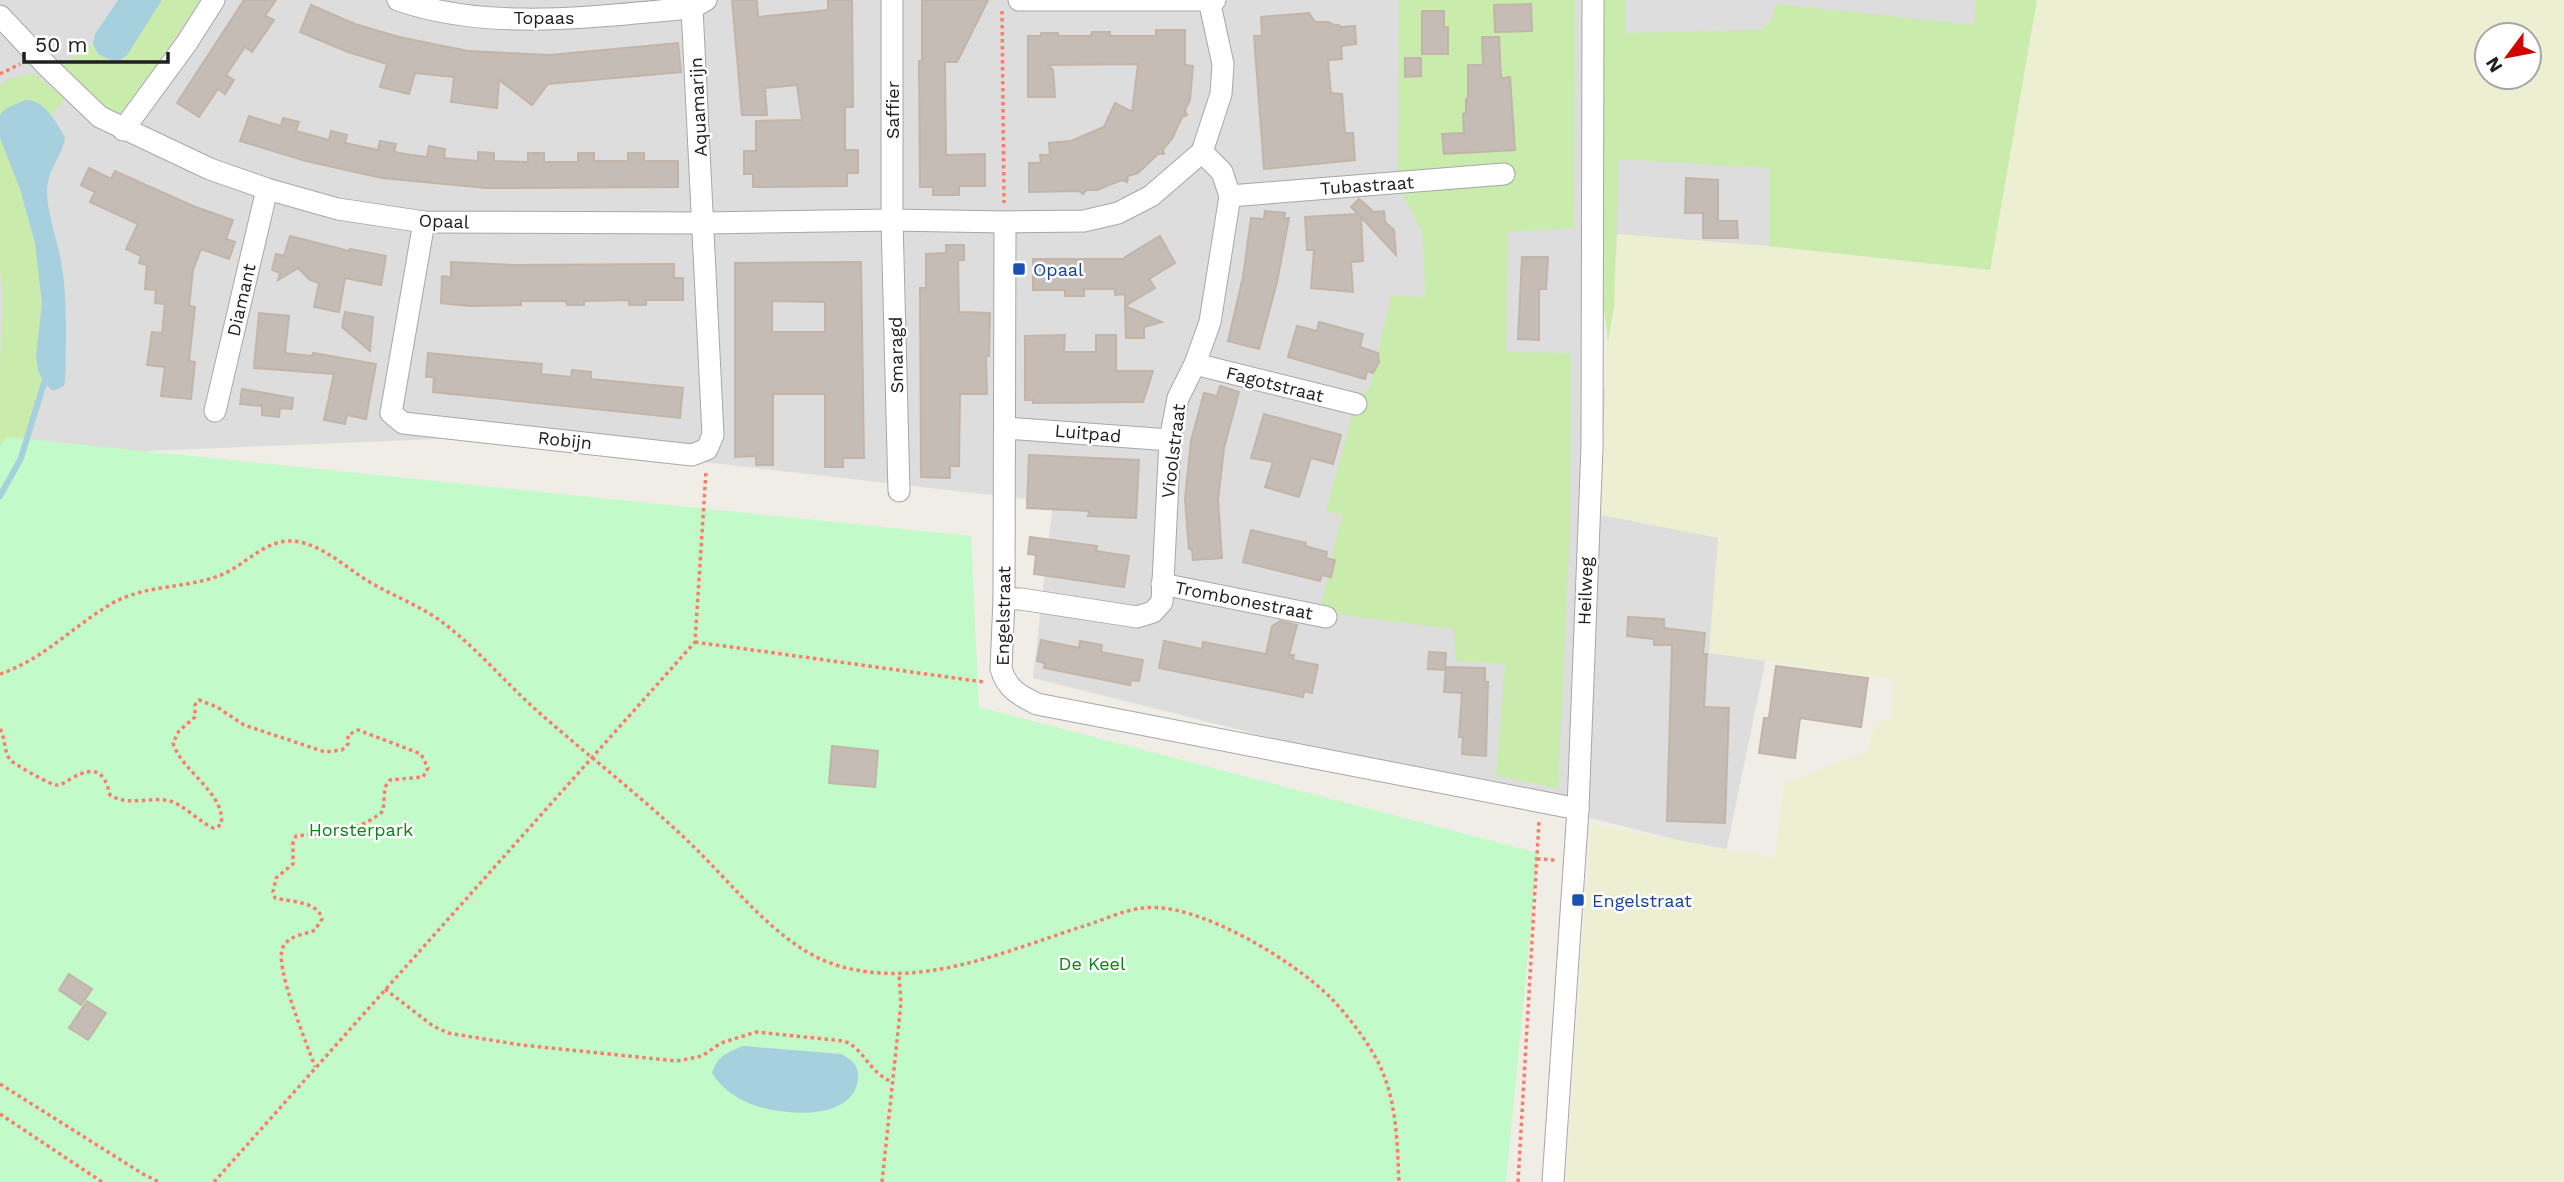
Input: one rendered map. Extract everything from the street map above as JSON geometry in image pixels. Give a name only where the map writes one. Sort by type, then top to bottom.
[{"type":"street","points":[[123,130],[214,0]]},
{"type":"street","name":"Topaas","points":[[398,0],[449,13],[541,20],[699,4]]},
{"type":"street","name":"Saffier","points":[[892,0],[892,220]]},
{"type":"street","points":[[1209,0],[1223,64],[1221,94],[1202,152],[1222,172],[1230,196]]},
{"type":"street","points":[[1026,1],[1215,0]]},
{"type":"street","name":"Heilweg","points":[[1553,1182],[1578,809],[1592,447],[1593,0]]},
{"type":"street","name":"Aquamarijn","points":[[699,4],[704,223]]},
{"type":"street","name":"Opaal","points":[[1,19],[100,117],[123,130],[210,169],[267,189],[338,209],[424,222],[1084,221],[1118,213],[1150,196],[1202,152]]},
{"type":"street","name":"Tubastraat","points":[[1230,196],[1504,174]]},
{"type":"street","name":"Diamant","points":[[215,411],[267,189]]},
{"type":"street","name":"Vioolstraat","points":[[1012,599],[1137,617],[1153,612],[1162,602],[1170,440],[1178,398],[1195,364],[1210,322],[1230,196]]},
{"type":"street","name":"Smaragd","points":[[892,220],[899,491]]},
{"type":"street","name":"Robijn","points":[[424,222],[391,412],[403,423],[692,454],[707,449]]},
{"type":"street","name":"Engelstraat","points":[[1004,222],[1015,428],[1012,599],[1001,669],[1004,680],[1014,692],[1037,704],[1578,809]]},
{"type":"street","points":[[704,223],[713,435],[707,449]]},
{"type":"street","name":"Fagotstraat","points":[[1195,364],[1356,404]]},
{"type":"street","name":"Luitpad","points":[[1015,428],[1170,440]]},
{"type":"street","name":"Trombonestraat","points":[[1162,584],[1326,617]]},
{"type":"path","points":[[1002,0],[1004,222]]},
{"type":"path","points":[[214,1182],[695,642],[707,449]]},
{"type":"path","points":[[0,674],[35,659],[113,602],[137,593],[206,580],[228,573],[263,548],[282,541],[299,542],[331,554],[363,578],[438,620],[592,759],[679,833],[779,933],[804,951],[835,965],[871,973],[899,975],[953,966],[1144,907],[1197,917],[1222,926],[1294,968],[1331,998],[1361,1034],[1391,1093],[1397,1128],[1399,1182]]},
{"type":"path","points":[[695,642],[988,683],[1004,680]]},
{"type":"path","points":[[0,729],[5,737],[5,753],[14,763],[53,785],[60,786],[90,771],[99,773],[106,779],[110,795],[119,801],[168,801],[179,805],[196,820],[213,828],[221,825],[223,817],[203,783],[177,757],[173,743],[179,731],[195,716],[195,705],[199,700],[244,725],[325,752],[342,750],[348,744],[348,735],[358,730],[421,754],[428,768],[423,777],[390,780],[385,787],[383,811],[374,819],[340,833],[296,836],[292,842],[293,864],[276,878],[273,892],[275,898],[314,906],[322,919],[315,930],[293,936],[283,945],[280,954],[287,989],[315,1067]]},
{"type":"path","points":[[1518,1182],[1541,802]]},
{"type":"path","points":[[882,1182],[901,1003],[899,975]]},
{"type":"path","points":[[385,989],[433,1026],[448,1032],[521,1045],[677,1061],[702,1056],[721,1043],[756,1032],[844,1041],[853,1044],[878,1076],[892,1082]]},
{"type":"path","points":[[0,1084],[159,1182]]},
{"type":"path","points":[[0,1114],[102,1182]]},
{"type":"shaded area","points":[[0,0],[1991,0],[1990,42],[1786,33],[1783,261],[1612,254],[1586,387],[1820,397],[1726,852],[1033,678],[1053,502],[484,437],[0,457]]},
{"type":"green space","points":[[162,0],[200,0],[130,107],[122,113],[110,113],[59,68],[93,44],[98,54],[116,63],[121,61]]},
{"type":"green space","points":[[1399,0],[1575,0],[1574,228],[1508,232],[1506,352],[1571,353],[1570,532],[1558,788],[1496,776],[1505,664],[1456,661],[1454,629],[1341,615],[1321,605],[1342,515],[1326,511],[1356,401],[1370,387],[1391,296],[1425,297],[1423,233],[1398,186]]},
{"type":"green space","points":[[1603,0],[1625,0],[1625,33],[1759,30],[1769,23],[1776,4],[1975,25],[1976,0],[2037,0],[1990,270],[1769,246],[1769,168],[1619,159],[1614,306],[1608,342],[1604,308]]},
{"type":"green space","points":[[2037,0],[2564,0],[2564,1182],[1566,1182],[1591,824],[1775,858],[1784,784],[1868,750],[1875,725],[1891,717],[1892,679],[1709,653],[1718,538],[1601,515],[1606,352],[1614,306],[1617,234],[1769,246],[1989,270]]},
{"type":"green space","points":[[33,73],[65,99],[51,116],[42,106],[0,115],[0,86],[9,79]]},
{"type":"green space","points":[[0,138],[23,199],[35,241],[41,284],[37,356],[41,376],[46,385],[21,458],[0,496],[3,299],[0,265]]},
{"type":"green space","name":"Horsterpark","points":[[7,437],[971,536],[979,707],[1538,853],[1506,1182],[0,1182],[0,445]]},
{"type":"water","points":[[118,0],[162,0],[127,55],[116,63],[98,54],[93,44],[95,34]]},
{"type":"water","points":[[25,100],[44,107],[65,137],[50,176],[47,192],[62,267],[66,310],[65,381],[64,386],[53,391],[44,383],[38,370],[36,355],[42,303],[35,243],[20,189],[0,138],[0,115],[5,109]]},
{"type":"water","points":[[743,1046],[841,1054],[854,1064],[857,1070],[858,1079],[853,1094],[842,1104],[808,1113],[770,1110],[753,1105],[728,1091],[712,1073],[723,1056]]},
{"type":"building","points":[[244,0],[276,0],[265,16],[274,20],[252,52],[245,47],[226,75],[234,80],[225,94],[218,89],[199,117],[177,103]]},
{"type":"building","points":[[732,0],[757,0],[758,17],[828,10],[828,0],[852,0],[853,107],[845,107],[845,150],[858,150],[858,173],[847,173],[847,186],[753,187],[753,174],[744,174],[744,151],[756,151],[756,121],[802,120],[797,85],[765,88],[767,115],[742,115]]},
{"type":"building","points":[[922,0],[988,0],[957,62],[945,62],[946,155],[985,154],[985,186],[959,186],[959,195],[933,195],[933,187],[920,187],[919,61],[922,61]]},
{"type":"building","points":[[1531,4],[1532,31],[1495,32],[1494,5]]},
{"type":"building","points":[[311,5],[355,24],[399,37],[468,51],[549,55],[678,43],[681,72],[548,84],[532,105],[499,80],[497,108],[451,102],[454,77],[415,73],[409,94],[380,87],[387,64],[348,52],[300,32]]},
{"type":"building","points":[[1422,11],[1444,11],[1444,27],[1448,27],[1448,54],[1422,54]]},
{"type":"building","points":[[1309,13],[1315,22],[1328,22],[1340,27],[1355,26],[1356,44],[1341,46],[1342,59],[1328,60],[1331,93],[1342,94],[1345,133],[1353,133],[1355,160],[1264,169],[1254,36],[1262,36],[1261,17]]},
{"type":"building","points":[[1156,30],[1185,30],[1185,65],[1193,66],[1190,100],[1185,110],[1187,115],[1182,117],[1172,139],[1163,149],[1164,154],[1158,154],[1138,173],[1128,176],[1127,182],[1122,180],[1097,190],[1086,190],[1083,194],[1079,191],[1029,192],[1029,163],[1041,163],[1040,155],[1050,155],[1049,143],[1071,141],[1104,127],[1115,103],[1132,112],[1138,64],[1048,65],[1053,70],[1055,97],[1028,97],[1028,36],[1058,33],[1058,36],[1091,36],[1092,32],[1110,32],[1110,36],[1156,36]]},
{"type":"building","points":[[1482,37],[1499,37],[1501,78],[1510,77],[1515,150],[1444,154],[1442,134],[1464,133],[1463,114],[1466,113],[1468,99],[1468,65],[1483,65]]},
{"type":"building","points":[[1405,58],[1421,58],[1421,76],[1405,77]]},
{"type":"building","points":[[249,116],[281,126],[283,118],[299,122],[296,131],[329,140],[331,131],[347,135],[345,143],[378,150],[380,141],[396,144],[394,152],[427,157],[429,146],[445,149],[444,158],[478,161],[478,152],[494,153],[494,161],[528,162],[528,153],[544,153],[544,162],[578,162],[578,153],[594,153],[594,161],[628,161],[628,153],[644,153],[644,161],[678,161],[678,187],[486,188],[382,178],[306,161],[240,141]]},
{"type":"building","points":[[89,168],[111,179],[115,171],[193,206],[233,220],[226,239],[235,242],[229,259],[201,249],[193,270],[189,306],[195,307],[189,361],[195,362],[191,399],[161,396],[165,367],[147,365],[152,332],[162,333],[165,304],[155,303],[156,290],[145,289],[147,265],[139,263],[141,256],[126,249],[138,224],[90,202],[95,192],[81,185]]},
{"type":"building","points":[[1686,178],[1718,180],[1718,221],[1737,221],[1738,238],[1703,238],[1703,213],[1685,213]]},
{"type":"building","points":[[1359,199],[1374,212],[1384,211],[1385,222],[1394,230],[1396,255],[1361,217],[1363,261],[1351,262],[1353,292],[1311,288],[1314,250],[1307,250],[1305,217],[1358,214],[1351,207]]},
{"type":"building","points":[[1265,211],[1285,213],[1284,219],[1289,218],[1277,282],[1259,349],[1228,341],[1243,277],[1251,218],[1264,219]]},
{"type":"building","points":[[290,236],[349,251],[350,249],[386,256],[381,285],[345,278],[339,312],[314,307],[319,283],[310,280],[298,268],[278,280],[280,273],[272,270],[276,254],[284,256]]},
{"type":"building","points":[[1160,236],[1175,263],[1149,279],[1155,288],[1125,306],[1125,294],[1115,295],[1115,289],[1084,289],[1084,296],[1065,296],[1065,290],[1033,290],[1033,259],[1122,259]]},
{"type":"building","points":[[946,245],[964,245],[964,260],[958,260],[959,312],[990,313],[989,356],[986,356],[987,394],[960,394],[959,466],[950,466],[950,478],[921,477],[920,288],[926,288],[926,254],[946,253]]},
{"type":"building","points":[[1522,257],[1548,257],[1546,289],[1539,289],[1539,340],[1518,339]]},
{"type":"building","points":[[451,262],[513,265],[674,264],[674,278],[683,278],[683,300],[646,300],[646,305],[629,305],[629,300],[584,301],[584,305],[567,305],[566,301],[521,301],[521,305],[469,306],[441,303],[442,276],[451,277]]},
{"type":"building","points":[[861,262],[864,458],[843,458],[843,467],[825,467],[825,394],[773,394],[773,465],[756,465],[756,456],[735,457],[735,263]],"holes":[[[772,301],[825,302],[825,332],[772,332]]]},
{"type":"building","points":[[1125,306],[1162,322],[1144,327],[1144,338],[1126,338]]},
{"type":"building","points":[[345,312],[373,317],[370,351],[342,327]]},
{"type":"building","points":[[259,313],[289,316],[285,353],[312,356],[313,353],[376,364],[366,419],[347,415],[345,424],[324,420],[334,374],[254,368]]},
{"type":"building","points":[[1319,322],[1363,334],[1360,347],[1378,353],[1379,362],[1373,373],[1367,371],[1365,379],[1288,357],[1297,326],[1317,331]]},
{"type":"building","points":[[1065,335],[1064,352],[1096,352],[1096,335],[1116,335],[1116,371],[1153,371],[1143,402],[1033,403],[1033,400],[1025,400],[1025,336]]},
{"type":"building","points":[[428,353],[542,364],[541,374],[571,377],[572,370],[591,372],[591,379],[683,388],[680,418],[433,392],[434,377],[426,377]]},
{"type":"building","points":[[1220,386],[1239,392],[1224,448],[1218,500],[1222,558],[1193,560],[1192,549],[1189,549],[1185,499],[1191,441],[1204,393],[1217,396]]},
{"type":"building","points":[[242,389],[293,398],[292,409],[280,408],[279,417],[262,415],[262,406],[240,404]]},
{"type":"building","points":[[1264,414],[1341,435],[1333,464],[1311,458],[1299,497],[1265,487],[1273,462],[1251,458]]},
{"type":"building","points":[[1029,455],[1139,460],[1136,518],[1088,516],[1089,511],[1027,508]]},
{"type":"building","points":[[1251,530],[1306,543],[1305,546],[1327,552],[1326,558],[1335,560],[1331,577],[1322,575],[1320,581],[1243,562]]},
{"type":"building","points":[[1030,537],[1097,546],[1096,551],[1129,556],[1124,587],[1034,574],[1036,555],[1028,554]]},
{"type":"building","points":[[1628,617],[1664,619],[1664,628],[1705,633],[1703,654],[1707,654],[1704,707],[1729,708],[1725,823],[1667,821],[1672,645],[1654,645],[1654,639],[1627,636]]},
{"type":"building","points":[[1280,621],[1297,625],[1289,655],[1294,655],[1293,660],[1318,665],[1312,693],[1304,691],[1303,697],[1159,668],[1164,641],[1202,649],[1203,642],[1266,654],[1272,626]]},
{"type":"building","points":[[1041,640],[1079,648],[1080,641],[1102,645],[1101,652],[1143,660],[1139,681],[1131,680],[1130,685],[1044,668],[1045,663],[1037,661]]},
{"type":"building","points":[[1429,652],[1446,653],[1445,670],[1428,669]]},
{"type":"building","points":[[1776,666],[1868,678],[1861,727],[1800,718],[1795,758],[1759,753],[1764,718],[1769,718]]},
{"type":"building","points":[[1446,667],[1485,668],[1485,682],[1488,682],[1486,756],[1462,754],[1463,737],[1459,737],[1462,693],[1444,692]]},
{"type":"building","points":[[832,746],[878,751],[875,787],[829,783]]},
{"type":"building","points":[[69,974],[92,989],[81,1005],[59,990]]},
{"type":"building","points":[[87,1001],[106,1013],[88,1040],[69,1028]]},
{"type":"waterway","points":[[0,496],[21,458],[44,383]]},
{"type":"place","name":"Opaal","points":[[1019,269]]},
{"type":"place","name":"Engelstraat","points":[[1578,900]]},
{"type":"park label","name":"De Keel","points":[[1092,963]]}]
